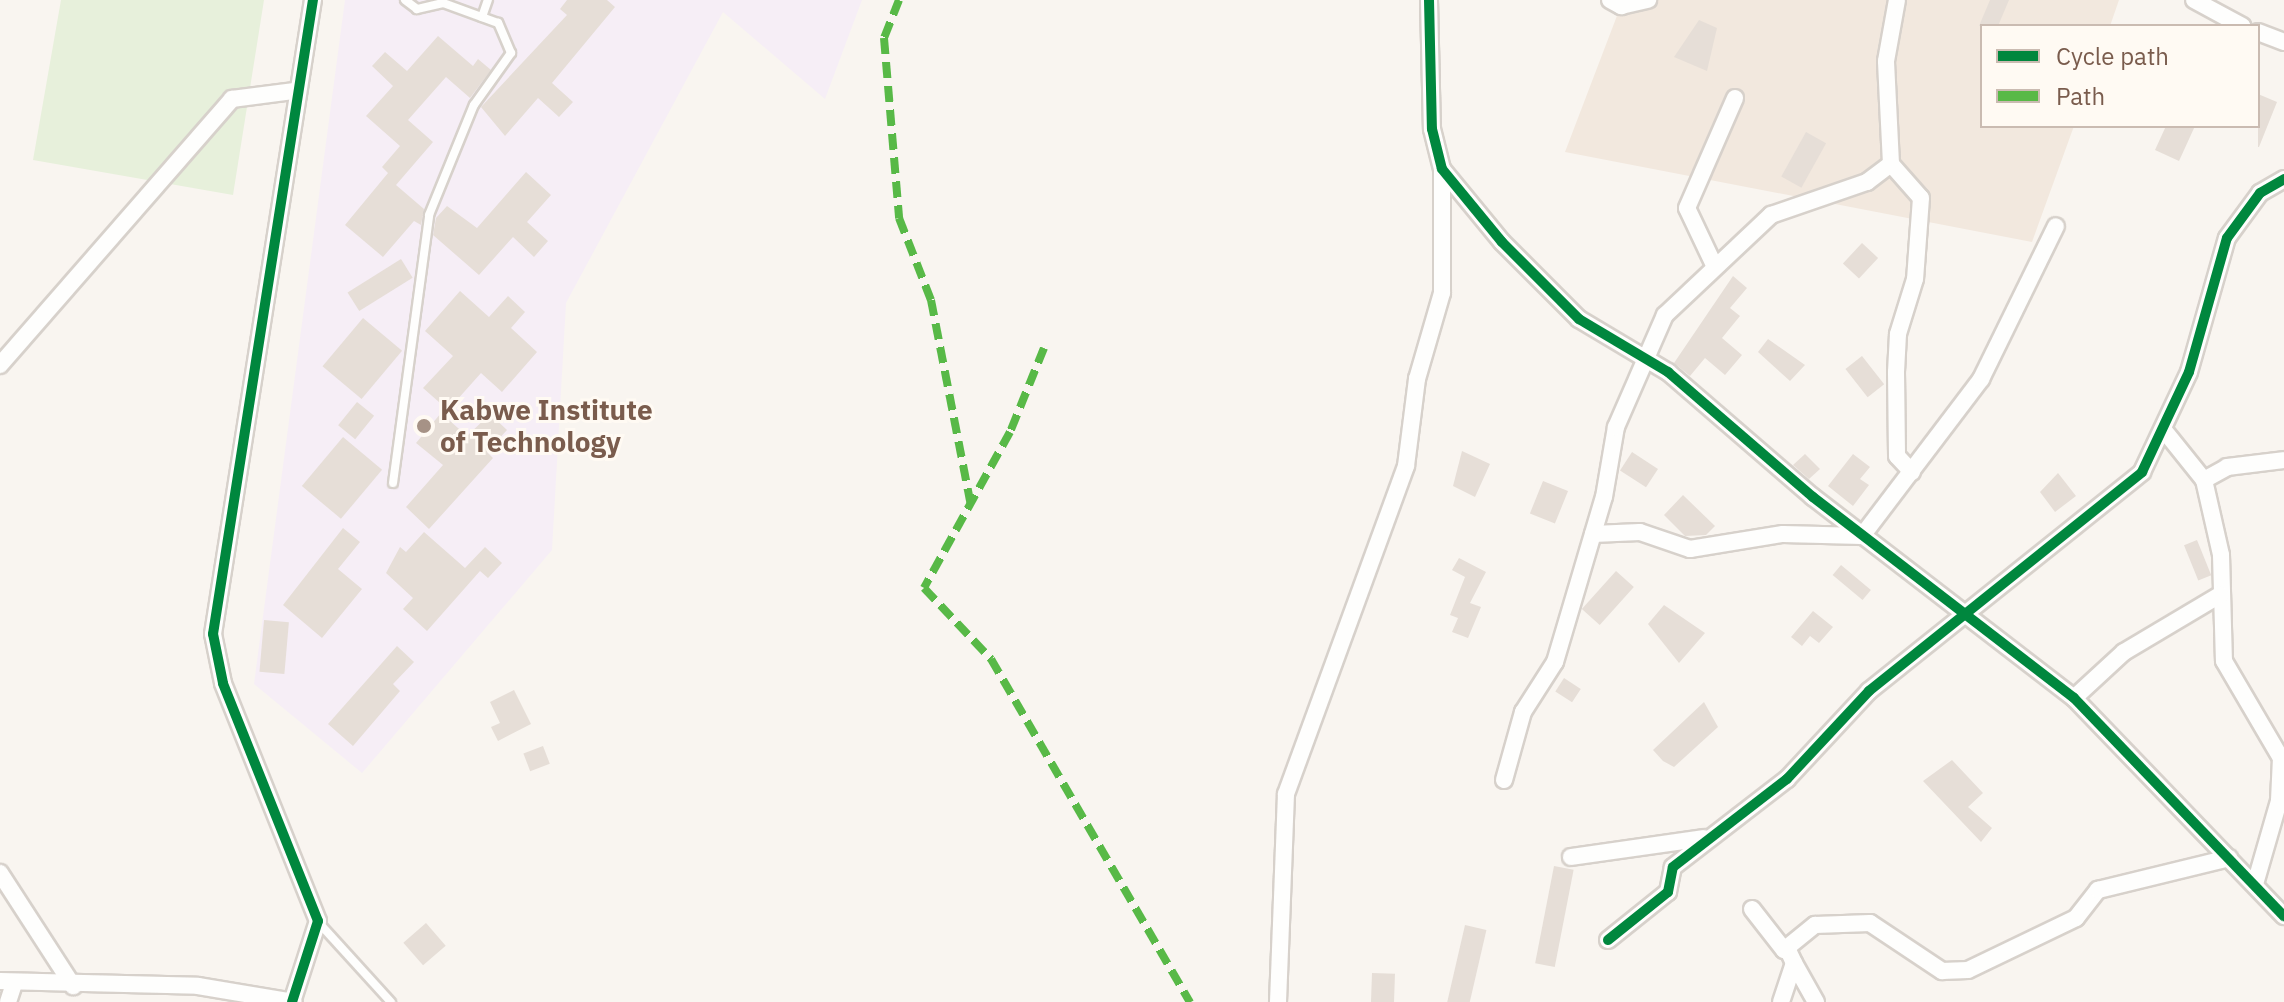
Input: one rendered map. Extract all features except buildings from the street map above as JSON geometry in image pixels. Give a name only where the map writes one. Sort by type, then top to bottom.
[{"type":"street","points":[[8,1002],[7,983],[198,986],[293,1002],[318,921],[223,683],[213,634],[294,91],[313,0]]},
{"type":"street","points":[[1278,1002],[1286,794],[1406,466],[1417,379],[1442,293],[1442,169],[1432,129],[1429,0]]},
{"type":"street","points":[[1610,0],[1621,6],[1648,0]]},
{"type":"street","points":[[1897,0],[1886,61],[1891,164],[1921,198],[1915,279],[1900,322],[1896,372],[1897,456],[1912,472]]},
{"type":"street","points":[[2194,0],[2238,24]]},
{"type":"street","points":[[2260,33],[2284,42]]},
{"type":"street","points":[[0,365],[232,99],[294,91]]},
{"type":"street","points":[[1715,267],[1687,208],[1735,98]]},
{"type":"street","points":[[1504,780],[1523,712],[1555,662],[1593,534],[1616,427],[1665,315],[1771,215],[1867,182],[1891,164]]},
{"type":"street","points":[[1442,169],[1579,319],[1647,358],[1862,536],[1960,614],[2074,698],[2284,916]]},
{"type":"street","points":[[1608,940],[1668,892],[1673,867],[1704,838],[1787,779],[1869,691],[1960,614],[2124,491],[2163,429],[2189,372],[2227,238],[2260,193],[2284,179]]},
{"type":"street","points":[[1862,536],[1981,379],[2056,226]]},
{"type":"street","points":[[2163,429],[2204,480],[2216,516],[2220,595],[2230,675],[2281,758],[2279,801],[2255,884]]},
{"type":"street","points":[[2204,480],[2227,467],[2284,460]]},
{"type":"street","points":[[1593,534],[1640,532],[1690,549],[1783,534],[1862,536]]},
{"type":"street","points":[[2074,698],[2158,628],[2220,595]]},
{"type":"street","points":[[1571,857],[1704,838]]},
{"type":"street","points":[[1781,1002],[1790,955],[1815,925],[1870,923],[1942,971],[1968,970],[2018,952],[2076,918],[2098,890],[2229,858]]},
{"type":"street","points":[[0,873],[73,986]]},
{"type":"street","points":[[1752,909],[1790,955],[1816,1002]]},
{"type":"lane","points":[[393,483],[429,215],[474,105],[511,53],[498,23],[443,3],[417,9],[405,0]]},
{"type":"lane","points":[[482,17],[488,0]]},
{"type":"lane","points":[[318,921],[391,1002]]},
{"type":"shaded area","name":"Kabwe Institute of Technology","points":[[345,0],[862,0],[825,99],[723,12],[566,303],[552,550],[362,773],[254,684]]},
{"type":"shaded area","points":[[1623,0],[2119,0],[2111,24],[1980,24],[1980,128],[2073,128],[2032,242],[1565,152]]},
{"type":"green space","points":[[61,0],[264,0],[233,195],[33,160]]},
{"type":"marked path","points":[[899,0],[884,38],[899,218],[931,300],[971,505]]},
{"type":"marked path","points":[[1044,348],[1010,432],[924,588],[991,659],[1190,1002]]},
{"type":"cycle path","points":[[292,1002],[318,921],[223,683],[213,634],[313,0]]},
{"type":"cycle path","points":[[1429,0],[1432,129],[1442,169],[1502,242],[1579,319],[1668,372],[1813,497],[2074,698],[2284,916]]},
{"type":"cycle path","points":[[1608,940],[1668,892],[1673,867],[1787,779],[1869,691],[2142,472],[2189,372],[2227,238],[2260,193],[2284,179]]},
{"type":"place","name":"Kabwe Institute of Technology","points":[[424,426]]}]
